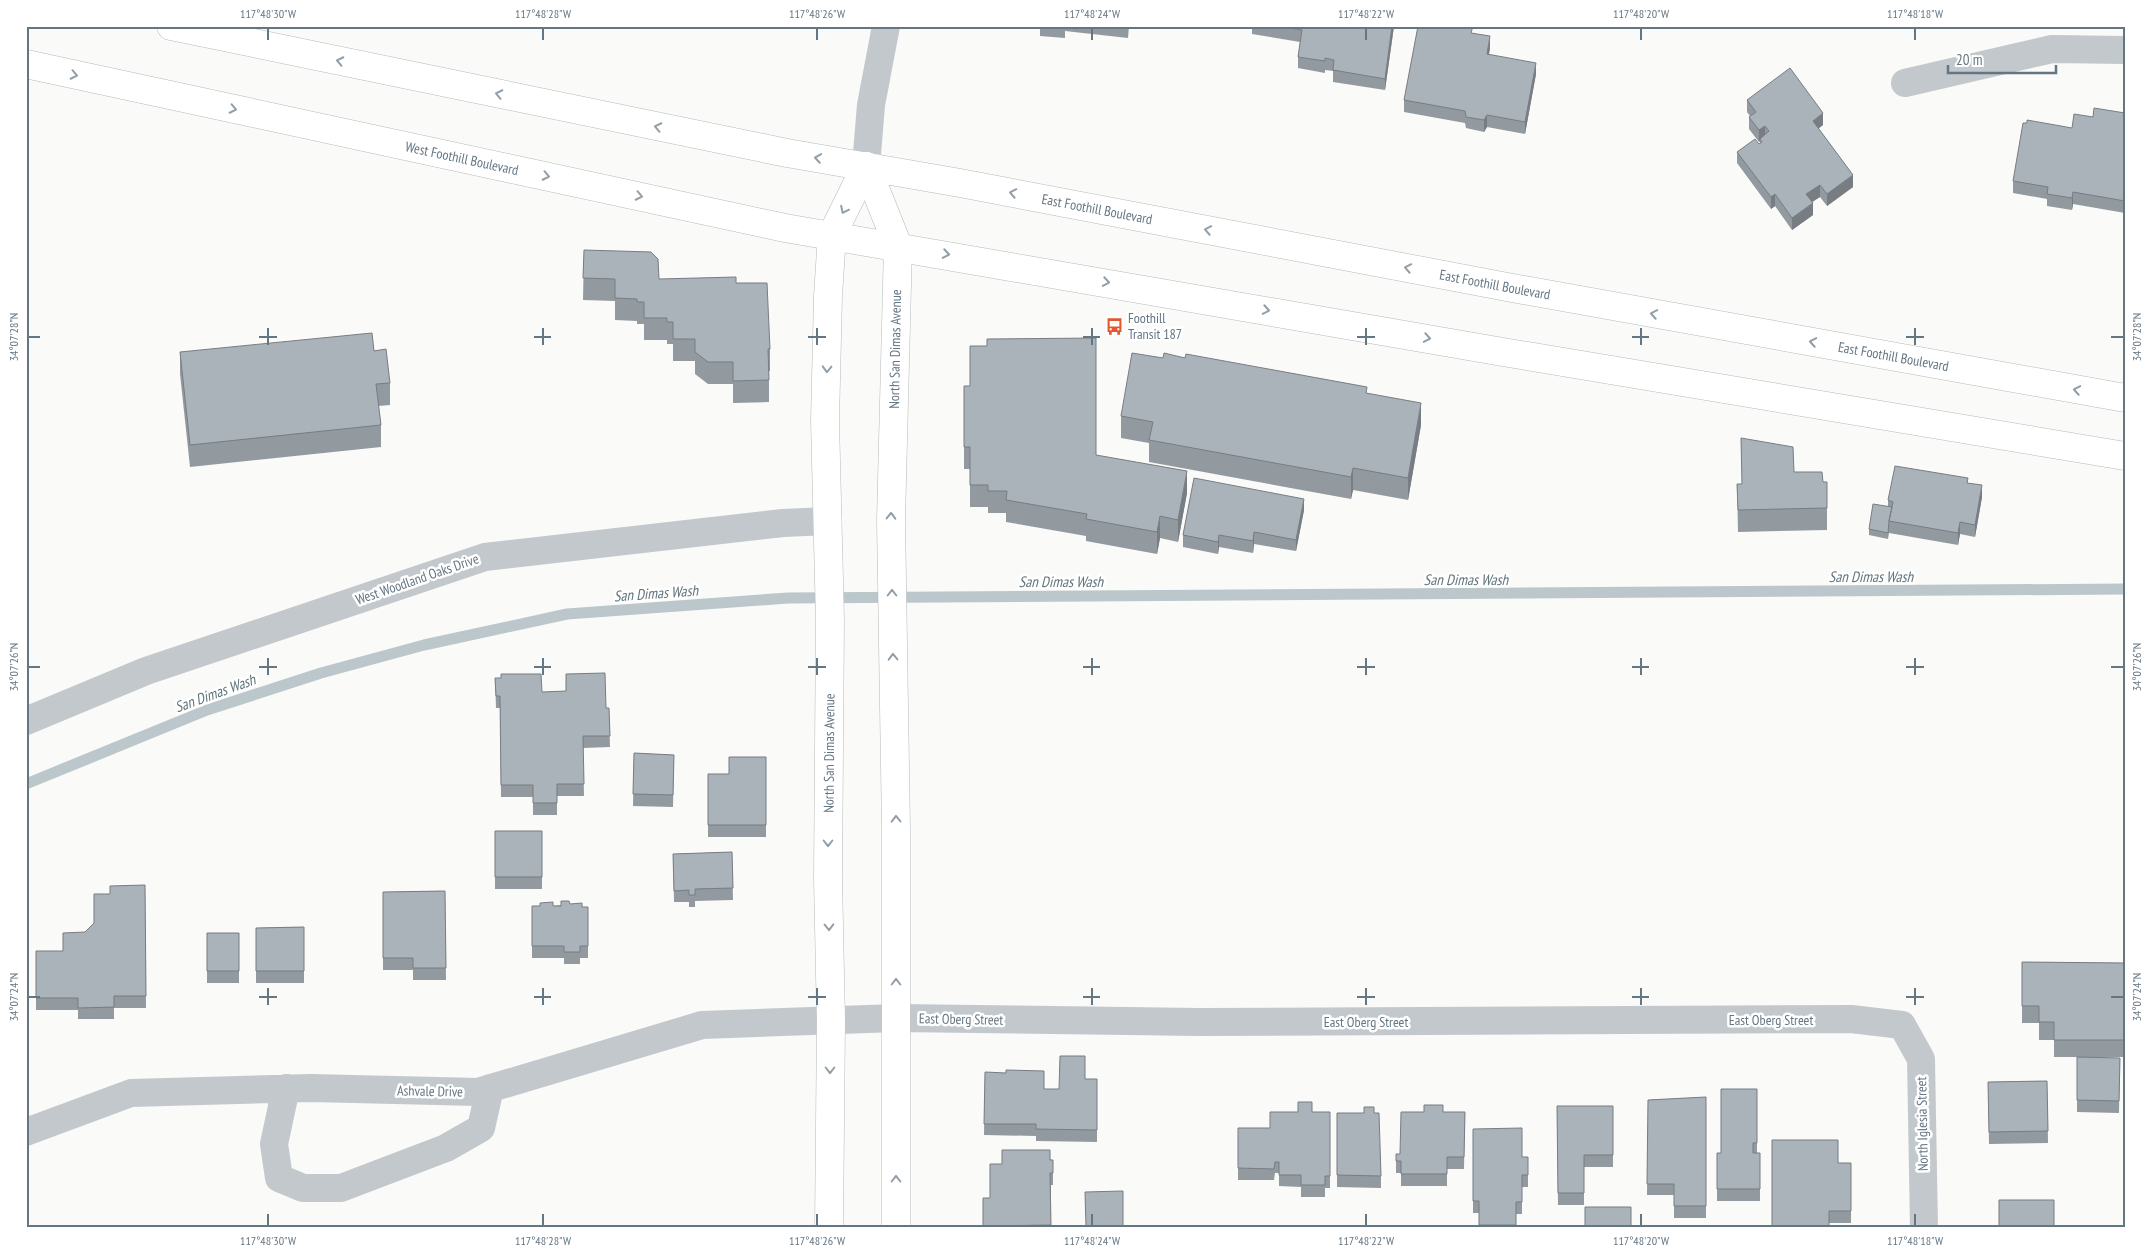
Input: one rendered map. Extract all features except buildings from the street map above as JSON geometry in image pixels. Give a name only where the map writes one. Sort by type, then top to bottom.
[{"type":"main road","points":[[171,26],[787,153],[866,166]]},
{"type":"main road","name":"West Foothill Boulevard","points":[[26,64],[785,228],[898,246]]},
{"type":"main road","name":"North San Dimas Avenue","points":[[829,1228],[831,1021],[828,878],[830,620],[825,421],[828,296],[832,235],[866,166]]},
{"type":"main road","name":"North San Dimas Avenue","points":[[866,166],[898,246],[895,313],[892,565],[896,829],[896,1228]]},
{"type":"main road","name":"East Foothill Boulevard","points":[[866,166],[1507,287],[2125,398]]},
{"type":"main road","points":[[898,246],[1497,351],[2125,456]]},
{"type":"street","name":"North San Dimas Avenue","points":[[866,166],[871,105],[886,26]]},
{"type":"street","points":[[1905,83],[2052,49],[2125,50]]},
{"type":"street","name":"West Woodland Oaks Drive","points":[[26,721],[146,671],[485,557],[783,523],[828,521]]},
{"type":"street","name":"East Oberg Street","points":[[831,1021],[896,1018],[1199,1022],[1851,1020],[1902,1025]]},
{"type":"street","name":"Ashvale Drive","points":[[26,1132],[130,1092],[286,1088],[478,1092],[702,1025],[831,1021]]},
{"type":"street","name":"North Iglesia Street","points":[[1902,1025],[1921,1059],[1924,1228]]},
{"type":"street","points":[[286,1088],[274,1144],[279,1178],[303,1188],[341,1188],[446,1148],[481,1128],[490,1088]]},
{"type":"waterway","name":"San Dimas Wash","points":[[26,784],[207,710],[321,673],[424,645],[567,614],[788,598],[2125,589]]},
{"type":"place","name":"Foothill Transit 187","points":[[1114,326]]}]
